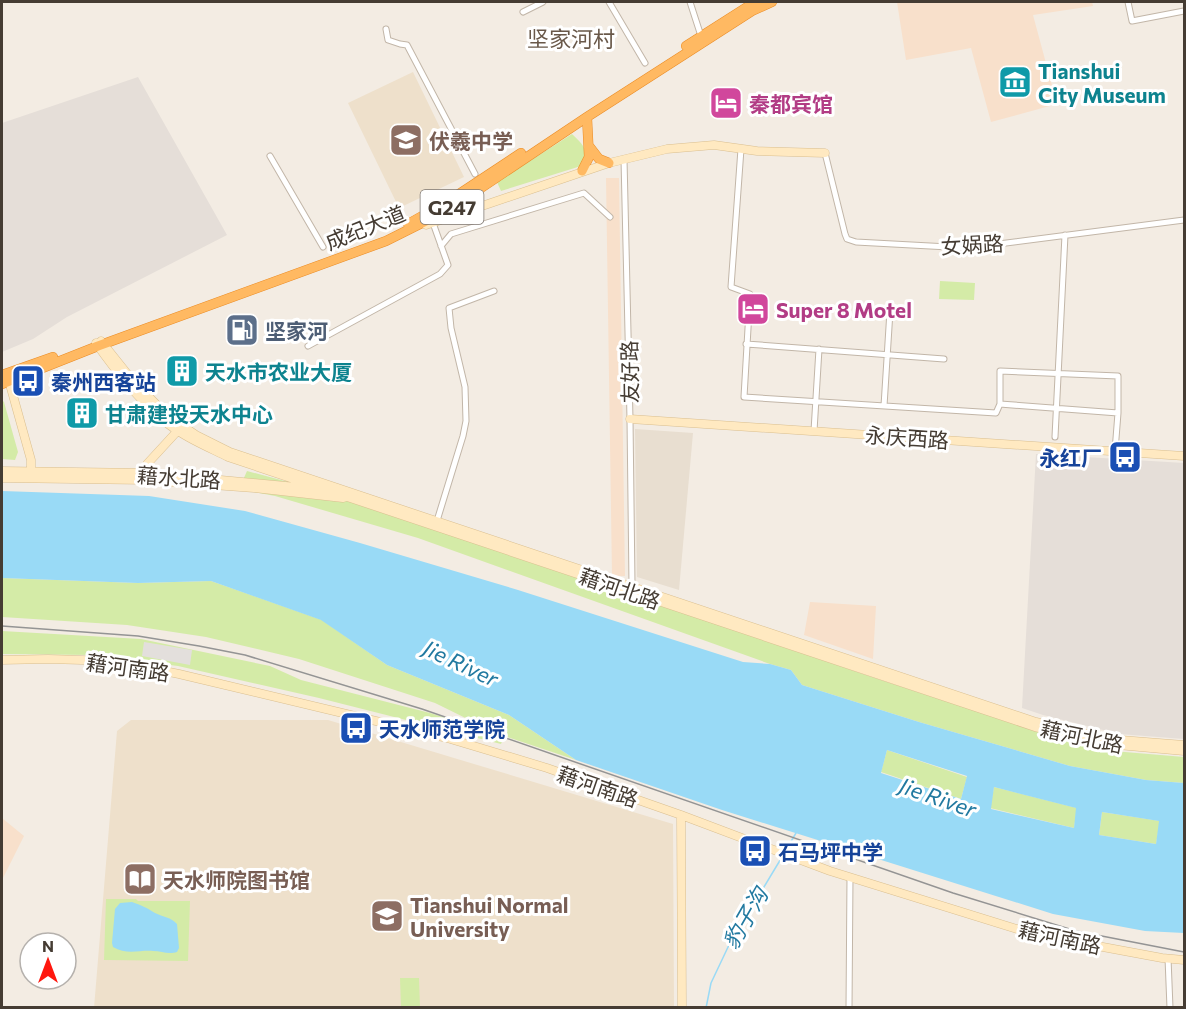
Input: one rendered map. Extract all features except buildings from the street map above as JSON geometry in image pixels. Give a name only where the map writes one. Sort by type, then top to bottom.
[{"type":"highway","name":"成纪大道","points":[[4,380],[384,237],[455,196],[755,2]]},
{"type":"highway","name":"成纪大道","points":[[100,343],[403,233],[454,206],[587,117],[753,11],[772,2]]},
{"type":"highway","points":[[582,171],[589,157],[587,117]]},
{"type":"highway","points":[[589,146],[599,159],[609,163]]},
{"type":"main road","points":[[384,237],[403,233],[582,171],[667,149],[714,145],[741,149],[825,153]]},
{"type":"main road","name":"藉河北路","points":[[100,343],[128,384],[164,421],[230,452],[1035,727],[1107,744],[1185,751]]},
{"type":"main road","points":[[4,380],[31,460],[31,475]]},
{"type":"main road","name":"永庆西路","points":[[630,419],[1185,456]]},
{"type":"main road","points":[[145,476],[147,464],[180,428]]},
{"type":"main road","name":"藉河北路","points":[[180,428],[193,440],[228,457],[327,490],[357,497]]},
{"type":"main road","name":"藉水北路","points":[[2,471],[31,475]]},
{"type":"main road","name":"藉水北路","points":[[2,478],[31,475],[145,476],[327,490]]},
{"type":"main road","name":"藉水北路","points":[[145,476],[357,497]]},
{"type":"main road","name":"藉河北路","points":[[436,523],[632,585],[1036,722],[1108,739],[1185,745]]},
{"type":"main road","name":"藉河南路","points":[[2,660],[48,658],[115,661],[447,738],[547,768],[850,877],[1033,934],[1185,960]]},
{"type":"main road","points":[[681,815],[682,1008]]},
{"type":"street","points":[[523,12],[543,2]]},
{"type":"street","points":[[609,2],[645,63]]},
{"type":"street","points":[[690,2],[701,36]]},
{"type":"street","points":[[1128,2],[1132,21],[1185,11]]},
{"type":"street","points":[[386,28],[388,40],[407,45],[475,174]]},
{"type":"street","points":[[741,149],[731,287],[750,294],[744,397],[996,413],[1000,404],[1000,371],[1118,376],[1115,451]]},
{"type":"street","name":"女娲路","points":[[825,153],[845,234],[847,239],[856,242],[967,248],[1185,220]]},
{"type":"street","points":[[270,156],[323,247]]},
{"type":"street","name":"友好路","points":[[624,159],[632,585]]},
{"type":"street","points":[[441,246],[451,234],[584,193],[610,217]]},
{"type":"street","points":[[308,346],[440,274],[448,264],[433,222]]},
{"type":"street","points":[[1055,437],[1065,235]]},
{"type":"street","points":[[436,523],[466,421],[465,387],[451,328],[449,308],[494,291]]},
{"type":"street","points":[[884,406],[890,311]]},
{"type":"street","points":[[746,344],[944,359]]},
{"type":"street","points":[[814,431],[819,349]]},
{"type":"street","points":[[1000,404],[1118,413]]},
{"type":"street","points":[[849,1008],[850,877]]},
{"type":"street","points":[[1168,958],[1170,1008]]},
{"type":"shaded area","name":"Tianshui City Museum","points":[[897,2],[1092,2],[1093,6],[1033,15],[1057,104],[991,122],[971,48],[906,60]]},
{"type":"shaded area","name":"伏羲中学","points":[[413,72],[464,177],[399,208],[348,103]]},
{"type":"shaded area","points":[[138,77],[227,235],[67,317],[33,339],[2,352],[2,123]]},
{"type":"shaded area","points":[[606,178],[619,178],[625,576],[612,576]]},
{"type":"shaded area","points":[[635,429],[693,433],[679,590],[637,577]]},
{"type":"shaded area","points":[[1036,454],[1184,463],[1184,739],[1119,734],[1022,708]]},
{"type":"shaded area","points":[[810,602],[876,606],[873,659],[804,635]]},
{"type":"shaded area","points":[[144,642],[192,650],[190,665],[142,656]]},
{"type":"shaded area","name":"Tianshui Normal University","points":[[131,720],[328,720],[673,824],[674,1007],[94,1008],[117,731]]},
{"type":"shaded area","points":[[2,818],[24,836],[2,880]]},
{"type":"green space","points":[[572,134],[585,151],[581,166],[501,191],[497,182]]},
{"type":"green space","points":[[940,281],[975,283],[974,300],[939,299]]},
{"type":"green space","points":[[2,400],[18,452],[15,460],[2,459]]},
{"type":"green space","points":[[247,471],[318,490],[1051,736],[1113,751],[1184,757],[1184,783],[1146,780],[1070,766],[802,685],[791,670],[418,538],[275,496],[239,489]]},
{"type":"green space","points":[[2,578],[138,583],[211,581],[322,620],[387,665],[509,715],[576,760],[504,736],[501,744],[319,698],[178,666],[93,655],[2,654],[2,631],[141,639],[270,666],[301,680],[430,713],[498,734],[435,703],[299,659],[206,637],[127,625],[2,617]]},
{"type":"green space","points":[[887,750],[967,777],[961,799],[881,772]]},
{"type":"green space","points":[[994,787],[1077,808],[1074,828],[990,808]]},
{"type":"green space","points":[[1102,812],[1160,821],[1156,844],[1099,835]]},
{"type":"green space","points":[[106,899],[190,901],[188,961],[104,960]]},
{"type":"green space","points":[[400,978],[419,978],[420,1007],[401,1007]]},
{"type":"water","name":"Jie River","points":[[2,491],[149,496],[245,511],[518,590],[743,662],[770,664],[791,670],[802,685],[1070,766],[1146,780],[1184,783],[1184,933],[1145,931],[1053,914],[722,810],[576,760],[509,715],[387,665],[321,620],[211,581],[138,583],[2,578]],"holes":[[[887,750],[967,776],[961,799],[881,773]],[[994,787],[1076,808],[1074,828],[991,809]],[[1102,812],[1159,821],[1156,844],[1099,835]]]},
{"type":"water","points":[[132,902],[170,918],[177,924],[179,948],[177,952],[128,952],[113,947],[115,909],[120,903]]},
{"type":"waterway","name":"豹子沟","points":[[786,850],[796,833]]},
{"type":"waterway","name":"豹子沟","points":[[706,1008],[711,983],[729,945],[782,857]]},
{"type":"tram line","points":[[2,626],[138,636],[245,655],[422,709],[953,893],[1076,931],[1184,952]]},
{"type":"place","name":"Tianshui City Museum","points":[[1015,82]]},
{"type":"place","name":"秦都宾馆","points":[[726,103]]},
{"type":"place","name":"伏羲中学","points":[[406,140]]},
{"type":"place","name":"Super 8 Motel","points":[[753,309]]},
{"type":"place","name":"坚家河","points":[[242,330]]},
{"type":"place","name":"天水市农业大厦","points":[[182,371]]},
{"type":"place","name":"秦州西客站","points":[[28,381]]},
{"type":"place","name":"甘肃建投天水中心","points":[[82,413]]},
{"type":"place","name":"永红厂","points":[[1125,457]]},
{"type":"place","name":"天水师范学院","points":[[356,728]]},
{"type":"place","name":"石马坪中学","points":[[755,851]]},
{"type":"place","name":"天水师院图书馆","points":[[140,879]]},
{"type":"place","name":"Tianshui Normal University","points":[[387,916]]},
{"type":"district","name":"坚家河村","points":[[571,38]]}]
